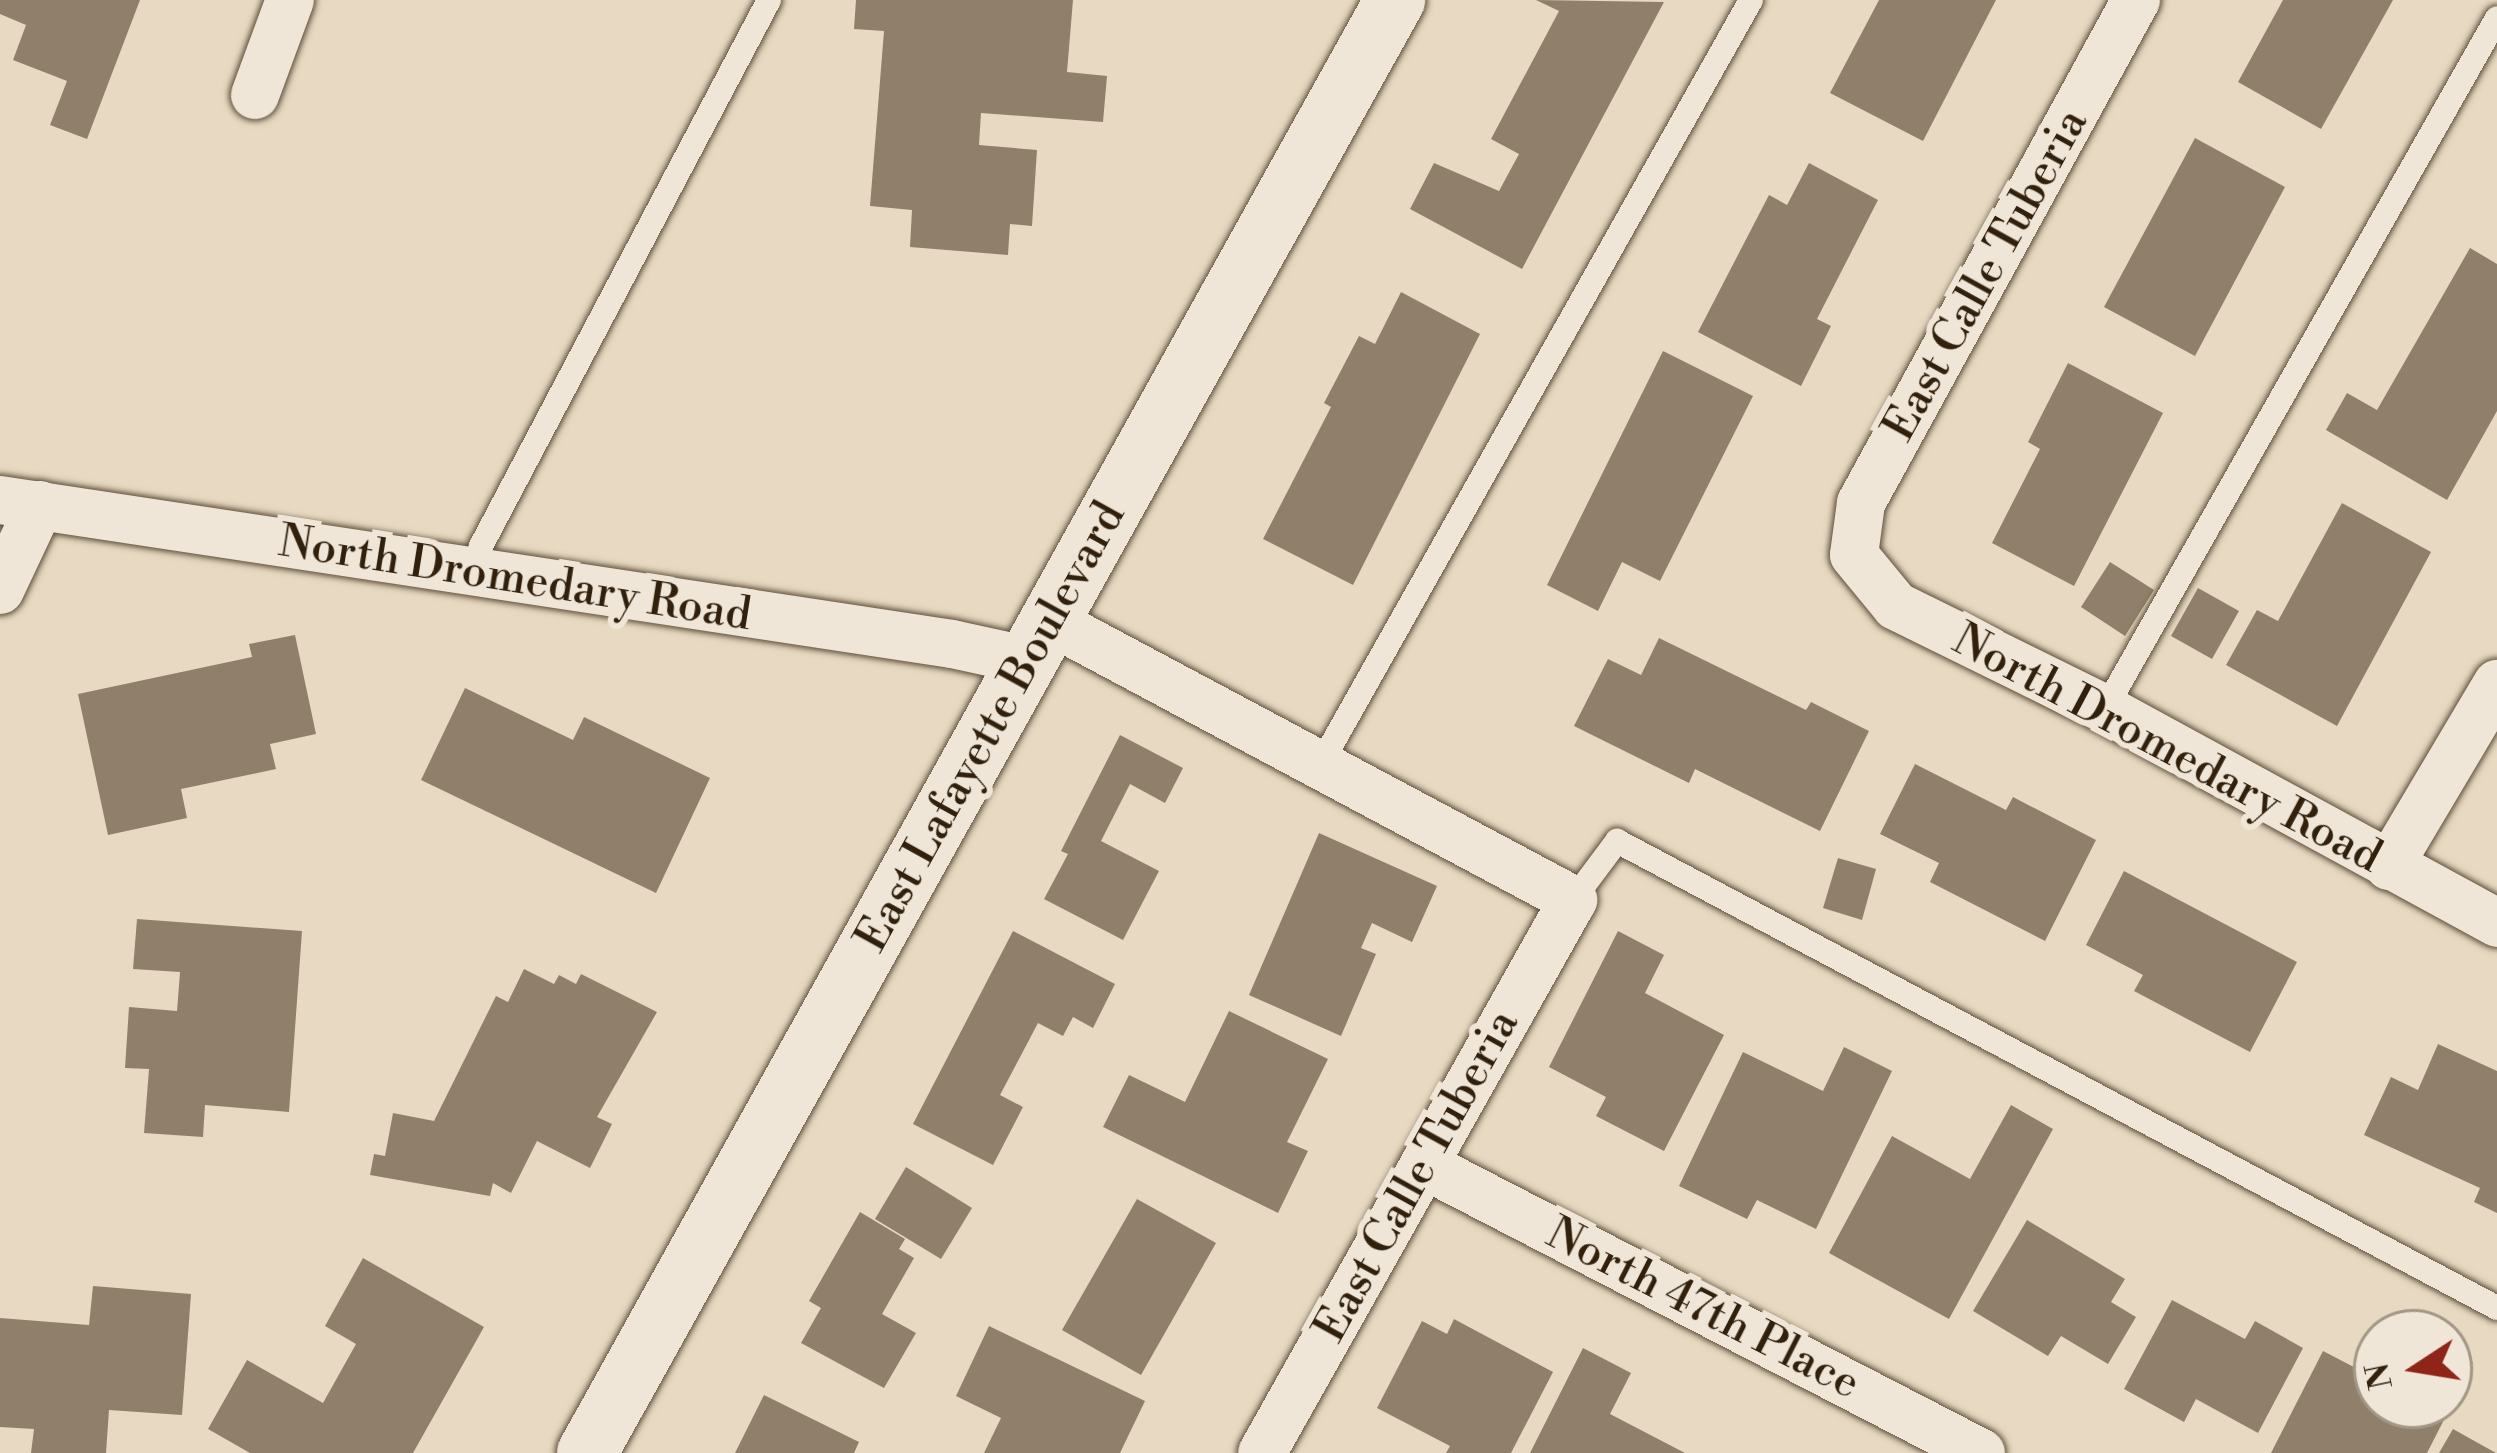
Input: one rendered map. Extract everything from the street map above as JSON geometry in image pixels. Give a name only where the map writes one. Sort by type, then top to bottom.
[{"type":"street","points":[[255,95],[290,0]]},
{"type":"street","name":"East Lafayette Boulevard","points":[[587,1453],[1395,0]]},
{"type":"street","name":"East Calle Tuberia","points":[[1854,555],[1861,503],[2135,0]]},
{"type":"street","points":[[0,590],[20,502]]},
{"type":"street","name":"North Dromedary Road","points":[[20,502],[952,644],[1040,641]]},
{"type":"street","name":"North Dromedary Road","points":[[1854,555],[1896,606],[2105,710],[2497,923]]},
{"type":"street","points":[[1040,641],[1319,767],[1573,899]]},
{"type":"street","points":[[2389,866],[2497,684]]},
{"type":"street","name":"East Calle Tuberia","points":[[1262,1453],[1573,899]]},
{"type":"street","name":"North 47th Place","points":[[1424,1165],[1982,1453]]},
{"type":"lane","points":[[472,574],[481,546],[769,0]]},
{"type":"lane","points":[[1319,767],[1751,0]]},
{"type":"lane","points":[[2105,710],[2497,18]]},
{"type":"lane","points":[[1573,899],[1617,842],[2497,1308]]},
{"type":"building","points":[[0,0],[140,0],[87,139],[50,125],[67,81],[13,60],[26,25],[0,14]]},
{"type":"building","points":[[856,0],[1073,0],[1067,72],[1107,76],[1103,122],[981,113],[979,145],[1037,150],[1032,226],[1010,224],[1008,255],[910,247],[912,210],[870,206],[884,31],[854,29]]},
{"type":"building","points":[[1536,0],[1664,2],[1522,269],[1410,209],[1434,163],[1499,191],[1519,154],[1491,139],[1559,11]]},
{"type":"building","points":[[1879,0],[1996,0],[1923,141],[1830,93]]},
{"type":"building","points":[[2283,0],[2393,0],[2321,129],[2238,82]]},
{"type":"building","points":[[2195,138],[2285,187],[2195,356],[2104,307]]},
{"type":"building","points":[[1809,163],[1878,200],[1817,319],[1831,326],[1801,386],[1698,332],[1769,195],[1787,205]]},
{"type":"building","points":[[2470,248],[2497,264],[2497,411],[2447,500],[2326,430],[2347,393],[2377,410]]},
{"type":"building","points":[[1401,292],[1480,334],[1353,585],[1263,539],[1331,407],[1324,403],[1359,336],[1375,344]]},
{"type":"building","points":[[1663,351],[1753,396],[1660,581],[1622,562],[1598,611],[1547,585]]},
{"type":"building","points":[[2068,363],[2163,413],[2074,586],[1992,543],[2040,449],[2028,442]]},
{"type":"building","points":[[2342,503],[2431,552],[2337,726],[2226,665],[2257,610],[2278,621]]},
{"type":"building","points":[[2110,562],[2154,590],[2125,636],[2081,607]]},
{"type":"building","points":[[2198,588],[2239,611],[2212,659],[2171,636]]},
{"type":"building","points":[[295,635],[316,734],[270,744],[276,769],[181,789],[187,818],[108,835],[78,694],[252,657],[249,644]]},
{"type":"building","points":[[1659,638],[1806,710],[1811,702],[1869,731],[1820,831],[1695,769],[1689,783],[1574,726],[1608,659],[1641,675]]},
{"type":"building","points":[[465,688],[573,740],[584,717],[710,778],[656,893],[421,780]]},
{"type":"building","points":[[1120,735],[1183,768],[1165,803],[1130,784],[1101,841],[1159,871],[1123,940],[1044,899],[1068,854],[1061,851]]},
{"type":"building","points":[[1915,764],[2006,810],[2013,797],[2096,840],[2045,941],[1930,882],[1939,863],[1880,834]]},
{"type":"building","points":[[1319,833],[1437,886],[1412,942],[1372,923],[1361,948],[1376,954],[1341,1036],[1249,995]]},
{"type":"building","points":[[1838,858],[1876,869],[1862,920],[1823,908]]},
{"type":"building","points":[[2124,871],[2297,962],[2250,1052],[2134,991],[2143,975],[2086,945]]},
{"type":"building","points":[[137,919],[302,931],[289,1112],[205,1105],[203,1137],[144,1133],[149,1069],[125,1068],[129,1007],[177,1011],[180,972],[133,969]]},
{"type":"building","points":[[1013,931],[1115,984],[1093,1028],[1073,1017],[1063,1036],[1038,1023],[1000,1095],[1023,1107],[993,1165],[913,1124]]},
{"type":"building","points":[[1618,931],[1664,955],[1645,993],[1724,1035],[1664,1151],[1596,1116],[1606,1097],[1549,1067]]},
{"type":"building","points":[[524,969],[554,984],[559,975],[576,984],[581,974],[657,1012],[597,1117],[612,1124],[590,1168],[537,1141],[511,1193],[493,1183],[490,1196],[370,1175],[374,1154],[385,1156],[393,1113],[434,1121],[496,996],[508,1002]]},
{"type":"building","points":[[1229,1011],[1328,1059],[1287,1142],[1308,1151],[1278,1213],[1103,1127],[1129,1075],[1185,1102]]},
{"type":"building","points":[[2438,1044],[2497,1071],[2497,1213],[2474,1202],[2480,1188],[2364,1135],[2391,1077],[2418,1090]]},
{"type":"building","points":[[1844,1047],[1892,1071],[1816,1229],[1757,1200],[1747,1219],[1679,1186],[1743,1052],[1823,1091]]},
{"type":"building","points":[[2011,1105],[2053,1129],[1949,1319],[1829,1253],[1892,1136],[1970,1179]]},
{"type":"building","points":[[906,1167],[972,1208],[941,1259],[875,1219]]},
{"type":"building","points":[[1137,1199],[1216,1243],[1141,1375],[1062,1330]]},
{"type":"building","points":[[860,1212],[905,1239],[899,1249],[914,1258],[882,1314],[916,1333],[884,1388],[801,1343],[821,1308],[809,1301]]},
{"type":"building","points":[[2027,1220],[2125,1279],[2111,1302],[2136,1317],[2108,1364],[2061,1336],[2048,1356],[1973,1311]]},
{"type":"building","points":[[363,1258],[484,1327],[413,1453],[250,1453],[208,1429],[247,1360],[323,1403],[356,1344],[325,1326]]},
{"type":"building","points":[[93,1286],[191,1294],[182,1415],[109,1410],[106,1453],[31,1453],[34,1429],[0,1427],[0,1318],[89,1325]]},
{"type":"building","points":[[2172,1300],[2245,1339],[2255,1321],[2303,1348],[2258,1433],[2196,1399],[2184,1422],[2124,1389]]},
{"type":"building","points":[[1454,1319],[1553,1372],[1511,1453],[1446,1453],[1450,1446],[1377,1408],[1422,1321],[1447,1334]]},
{"type":"building","points":[[989,1326],[1145,1401],[1120,1453],[984,1453],[1001,1418],[956,1396]]},
{"type":"building","points":[[1583,1348],[1631,1373],[1610,1414],[1685,1453],[1530,1453]]},
{"type":"building","points":[[2323,1351],[2353,1367],[2353,1429],[2439,1429],[2427,1453],[2271,1453]]},
{"type":"building","points":[[764,1395],[859,1442],[854,1453],[735,1453]]},
{"type":"building","points":[[2453,1429],[2496,1453],[2439,1453]]}]
